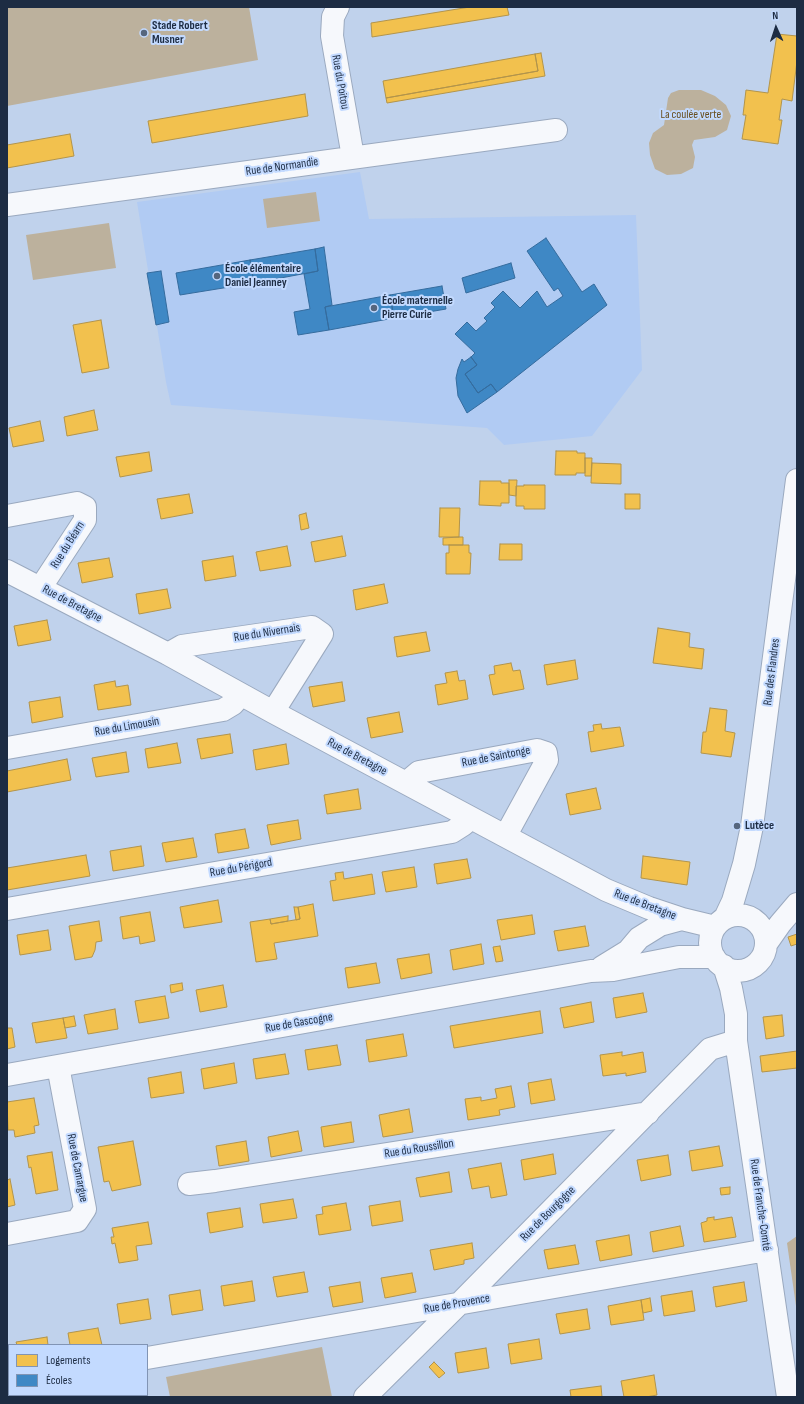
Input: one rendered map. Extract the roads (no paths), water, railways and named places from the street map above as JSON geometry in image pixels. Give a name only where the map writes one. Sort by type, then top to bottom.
[{"type":"street","name":"Rue du Poitou","points":[[338,7],[333,18],[332,36],[353,157]]},
{"type":"street","name":"Rue de Normandie","points":[[7,205],[556,130]]},
{"type":"street","name":"Rue des Flandres","points":[[720,922],[733,902],[744,864],[752,826],[793,548],[797,480]]},
{"type":"street","name":"Rue du Béarn","points":[[7,516],[77,503],[85,507],[85,520],[41,587]]},
{"type":"street","name":"Rue de Bretagne","points":[[8,572],[41,587],[168,654],[241,695],[606,890],[649,908],[682,919],[720,922]]},
{"type":"street","name":"Rue du Nivernais","points":[[168,654],[182,646],[312,627],[322,634],[273,712]]},
{"type":"street","name":"Rue du Limousin","points":[[7,748],[223,710],[233,704],[241,695]]},
{"type":"street","name":"Rue de Saintonge","points":[[406,783],[420,772],[537,750],[546,753],[547,760],[506,836]]},
{"type":"street","name":"Rue du Périgord","points":[[7,909],[452,832],[471,818]]},
{"type":"street","name":"Rue des Flandres","points":[[744,864],[751,918]]},
{"type":"street","points":[[606,890],[629,908],[636,920],[639,938],[646,948],[667,961]]},
{"type":"street","points":[[751,918],[797,903]]},
{"type":"street","points":[[766,944],[797,903]]},
{"type":"street","points":[[738,914],[751,918],[761,927],[765,935],[766,944],[764,952],[760,960],[748,969],[737,971],[728,969],[719,962],[711,950],[711,934],[720,922],[729,916],[738,914]]},
{"type":"street","name":"Rue de Gascogne","points":[[591,971],[608,965],[623,955],[639,938],[660,925],[682,919]]},
{"type":"street","name":"Rue de Gascogne","points":[[7,1074],[591,971],[613,970],[679,958],[719,962]]},
{"type":"street","name":"Rue de Franche-Comté","points":[[719,962],[731,988],[736,1014]]},
{"type":"street","name":"Rue de Franche-Comté","points":[[748,969],[740,987],[736,1014],[736,1041],[788,1397]]},
{"type":"street","name":"Rue de Bourgogne","points":[[365,1397],[710,1050],[736,1041]]},
{"type":"street","name":"Rue de Camargue","points":[[7,1234],[77,1221],[85,1209],[58,1066]]},
{"type":"street","name":"Rue du Roussillon","points":[[190,1184],[648,1113]]},
{"type":"street","name":"Rue de Provence","points":[[148,1358],[767,1250]]},
{"type":"place","name":"Stade Robert Musner","points":[[144,33]]},
{"type":"place","name":"École élémentaire Daniel Jeanney","points":[[217,276]]},
{"type":"place","name":"École maternelle Pierre Curie","points":[[374,308]]},
{"type":"place","name":"Lutèce","points":[[737,826]]},
{"type":"park label","name":"La coulée verte","points":[[691,115]]}]
